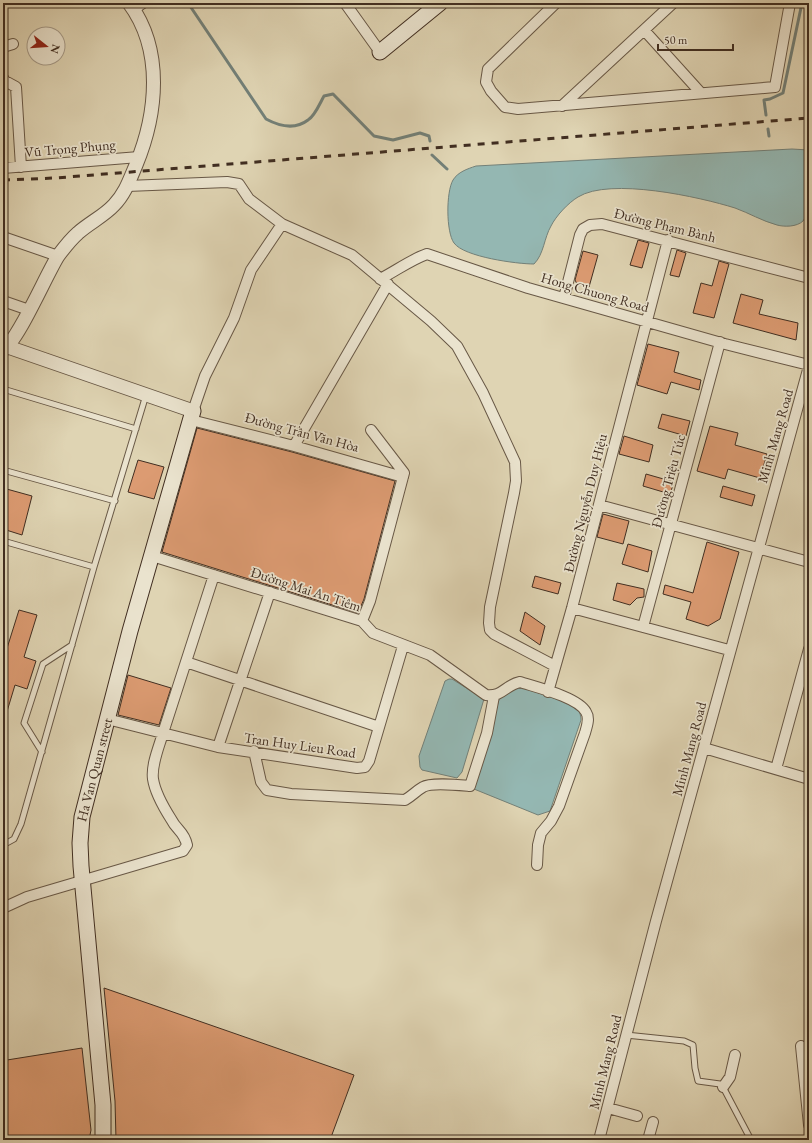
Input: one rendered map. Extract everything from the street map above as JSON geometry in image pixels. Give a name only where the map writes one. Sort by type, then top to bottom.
[{"type":"main road","points":[[380,52],[440,3]]},
{"type":"main road","name":"Ha Van Quan street","points":[[103,1140],[103,1105],[82,880],[80,844],[82,816],[107,719],[192,415]]},
{"type":"street","points":[[345,3],[380,52]]},
{"type":"street","points":[[556,3],[488,69],[486,82],[491,91],[505,107],[518,110],[700,92],[775,87],[790,3]]},
{"type":"street","points":[[562,106],[644,30],[669,4]]},
{"type":"street","points":[[5,348],[29,310],[58,256],[77,233],[114,205],[127,186],[139,157],[149,120],[154,67],[148,38],[135,5]]},
{"type":"street","points":[[644,30],[700,92]]},
{"type":"street","points":[[3,48],[13,44]]},
{"type":"street","points":[[3,78],[5,82],[16,88],[21,167]]},
{"type":"street","name":"Vũ Trọng Phụng","points":[[3,168],[139,157]]},
{"type":"street","points":[[127,186],[227,182],[239,184],[242,186],[249,199],[282,224],[352,255],[431,321],[457,346],[484,392],[515,462],[516,481],[488,623],[494,634],[555,666]]},
{"type":"street","points":[[192,415],[204,376],[234,318],[251,270],[282,224]]},
{"type":"street","name":"Đường Phạm Bành","points":[[564,298],[580,235],[583,229],[590,225],[602,224],[809,278]]},
{"type":"street","points":[[3,237],[58,256]]},
{"type":"street","name":"Đường Nguyễn Duy Hiệu","points":[[548,692],[572,608],[668,240]]},
{"type":"street","name":"Hong Chuong Road","points":[[384,282],[412,259],[427,254],[488,275],[564,298],[809,366]]},
{"type":"street","points":[[294,446],[384,282]]},
{"type":"street","points":[[3,301],[29,310]]},
{"type":"street","name":"Đường Triệu Túc","points":[[643,627],[720,342]]},
{"type":"street","name":"Đường Trần Văn Hòa","points":[[5,348],[146,394],[192,415],[403,477]]},
{"type":"street","name":"Minh Mang Road","points":[[599,1140],[729,650],[809,366]]},
{"type":"street","points":[[362,621],[370,601],[403,477],[402,469],[371,430]]},
{"type":"street","points":[[599,505],[809,562]]},
{"type":"street","name":"Đường Mai An Tiêm","points":[[152,556],[362,621],[373,633],[403,646],[430,655],[452,669],[486,695],[494,696]]},
{"type":"street","points":[[3,908],[27,897],[183,851],[187,845],[185,836],[171,821],[153,778],[156,756],[214,575]]},
{"type":"street","points":[[218,747],[270,592]]},
{"type":"street","points":[[572,608],[729,650]]},
{"type":"street","name":"Tran Huy Lieu Road","points":[[107,719],[218,747],[358,768],[365,767],[379,727],[403,646]]},
{"type":"street","points":[[776,768],[809,649]]},
{"type":"street","points":[[186,662],[379,727]]},
{"type":"street","points":[[254,752],[261,782],[267,790],[291,794],[405,800],[414,796],[423,786],[470,786],[486,733],[494,696],[506,690],[512,684],[520,682],[548,692],[580,706],[586,712],[588,721],[559,806],[551,821],[541,833],[538,845],[537,865]]},
{"type":"street","points":[[704,748],[776,768],[809,779]]},
{"type":"street","points":[[801,1046],[809,1126]]},
{"type":"street","points":[[723,1087],[730,1077],[735,1055]]},
{"type":"street","points":[[608,1108],[637,1116]]},
{"type":"street","points":[[648,1140],[653,1122]]},
{"type":"lane","points":[[3,388],[136,429]]},
{"type":"lane","points":[[3,845],[14,839],[21,824],[94,567],[146,394]]},
{"type":"lane","points":[[3,470],[115,501]]},
{"type":"lane","points":[[3,541],[94,567]]},
{"type":"lane","points":[[42,752],[24,723],[43,664],[72,645]]},
{"type":"lane","points":[[626,1035],[688,1042],[693,1045],[694,1068],[698,1081],[720,1084],[723,1087],[751,1140]]},
{"type":"water","points":[[792,149],[809,150],[808,208],[803,221],[794,225],[777,225],[735,208],[678,194],[633,189],[611,189],[592,191],[578,197],[566,206],[551,226],[540,256],[534,264],[491,259],[468,252],[454,243],[449,230],[448,202],[453,180],[460,173],[476,166]]},
{"type":"water","points":[[452,679],[484,699],[462,772],[457,778],[422,770],[420,767],[419,756],[445,681]]},
{"type":"water","points":[[517,684],[564,701],[577,709],[581,717],[550,811],[538,815],[474,789],[500,696]]},
{"type":"building","points":[[638,240],[649,243],[642,268],[630,265]]},
{"type":"building","points":[[677,250],[686,253],[679,277],[670,275]]},
{"type":"building","points":[[583,251],[598,255],[589,287],[577,284],[575,280]]},
{"type":"building","points":[[719,261],[729,264],[714,318],[693,313],[701,283],[712,286]]},
{"type":"building","points":[[741,294],[763,300],[759,314],[798,323],[796,340],[733,323]]},
{"type":"building","points":[[648,344],[679,352],[674,372],[701,380],[699,390],[671,382],[667,394],[637,385]]},
{"type":"building","points":[[662,414],[690,421],[686,436],[658,428]]},
{"type":"building","points":[[710,426],[738,433],[735,445],[767,454],[760,478],[728,469],[725,479],[697,471]]},
{"type":"building","points":[[197,428],[292,452],[395,481],[364,599],[358,613],[162,552]]},
{"type":"building","points":[[624,436],[653,445],[649,462],[619,454]]},
{"type":"building","points":[[138,460],[164,467],[154,499],[128,492]]},
{"type":"building","points":[[646,474],[674,482],[670,494],[643,486]]},
{"type":"building","points":[[723,486],[755,495],[752,506],[720,497]]},
{"type":"building","points":[[3,488],[32,496],[22,535],[3,529]]},
{"type":"building","points":[[603,514],[629,521],[623,544],[597,537]]},
{"type":"building","points":[[707,542],[739,552],[720,619],[708,626],[686,619],[691,602],[663,594],[665,585],[693,593]]},
{"type":"building","points":[[628,544],[652,551],[648,572],[622,564]]},
{"type":"building","points":[[535,576],[561,583],[558,594],[532,587]]},
{"type":"building","points":[[617,583],[644,589],[644,597],[637,598],[630,605],[613,600]]},
{"type":"building","points":[[19,610],[37,615],[24,657],[36,661],[27,689],[15,685],[5,718],[3,718],[3,661]]},
{"type":"building","points":[[525,612],[545,626],[540,645],[520,631]]},
{"type":"building","points":[[128,675],[171,688],[159,725],[118,715]]},
{"type":"building","points":[[104,988],[354,1075],[330,1140],[116,1140],[115,1101]]},
{"type":"building","points":[[82,1048],[91,1130],[89,1140],[9,1140],[3,1138],[3,1071],[7,1060]]},
{"type":"waterway","points":[[188,3],[266,119],[276,124],[287,126],[298,125],[313,116],[324,96],[333,94],[374,136],[393,140],[420,133],[429,136],[430,141]]},
{"type":"waterway","points":[[766,115],[764,100],[783,93],[802,3]]},
{"type":"waterway","points":[[768,129],[769,136]]},
{"type":"waterway","points":[[432,155],[447,169]]},
{"type":"railway","points":[[3,180],[55,178],[809,118]]}]
